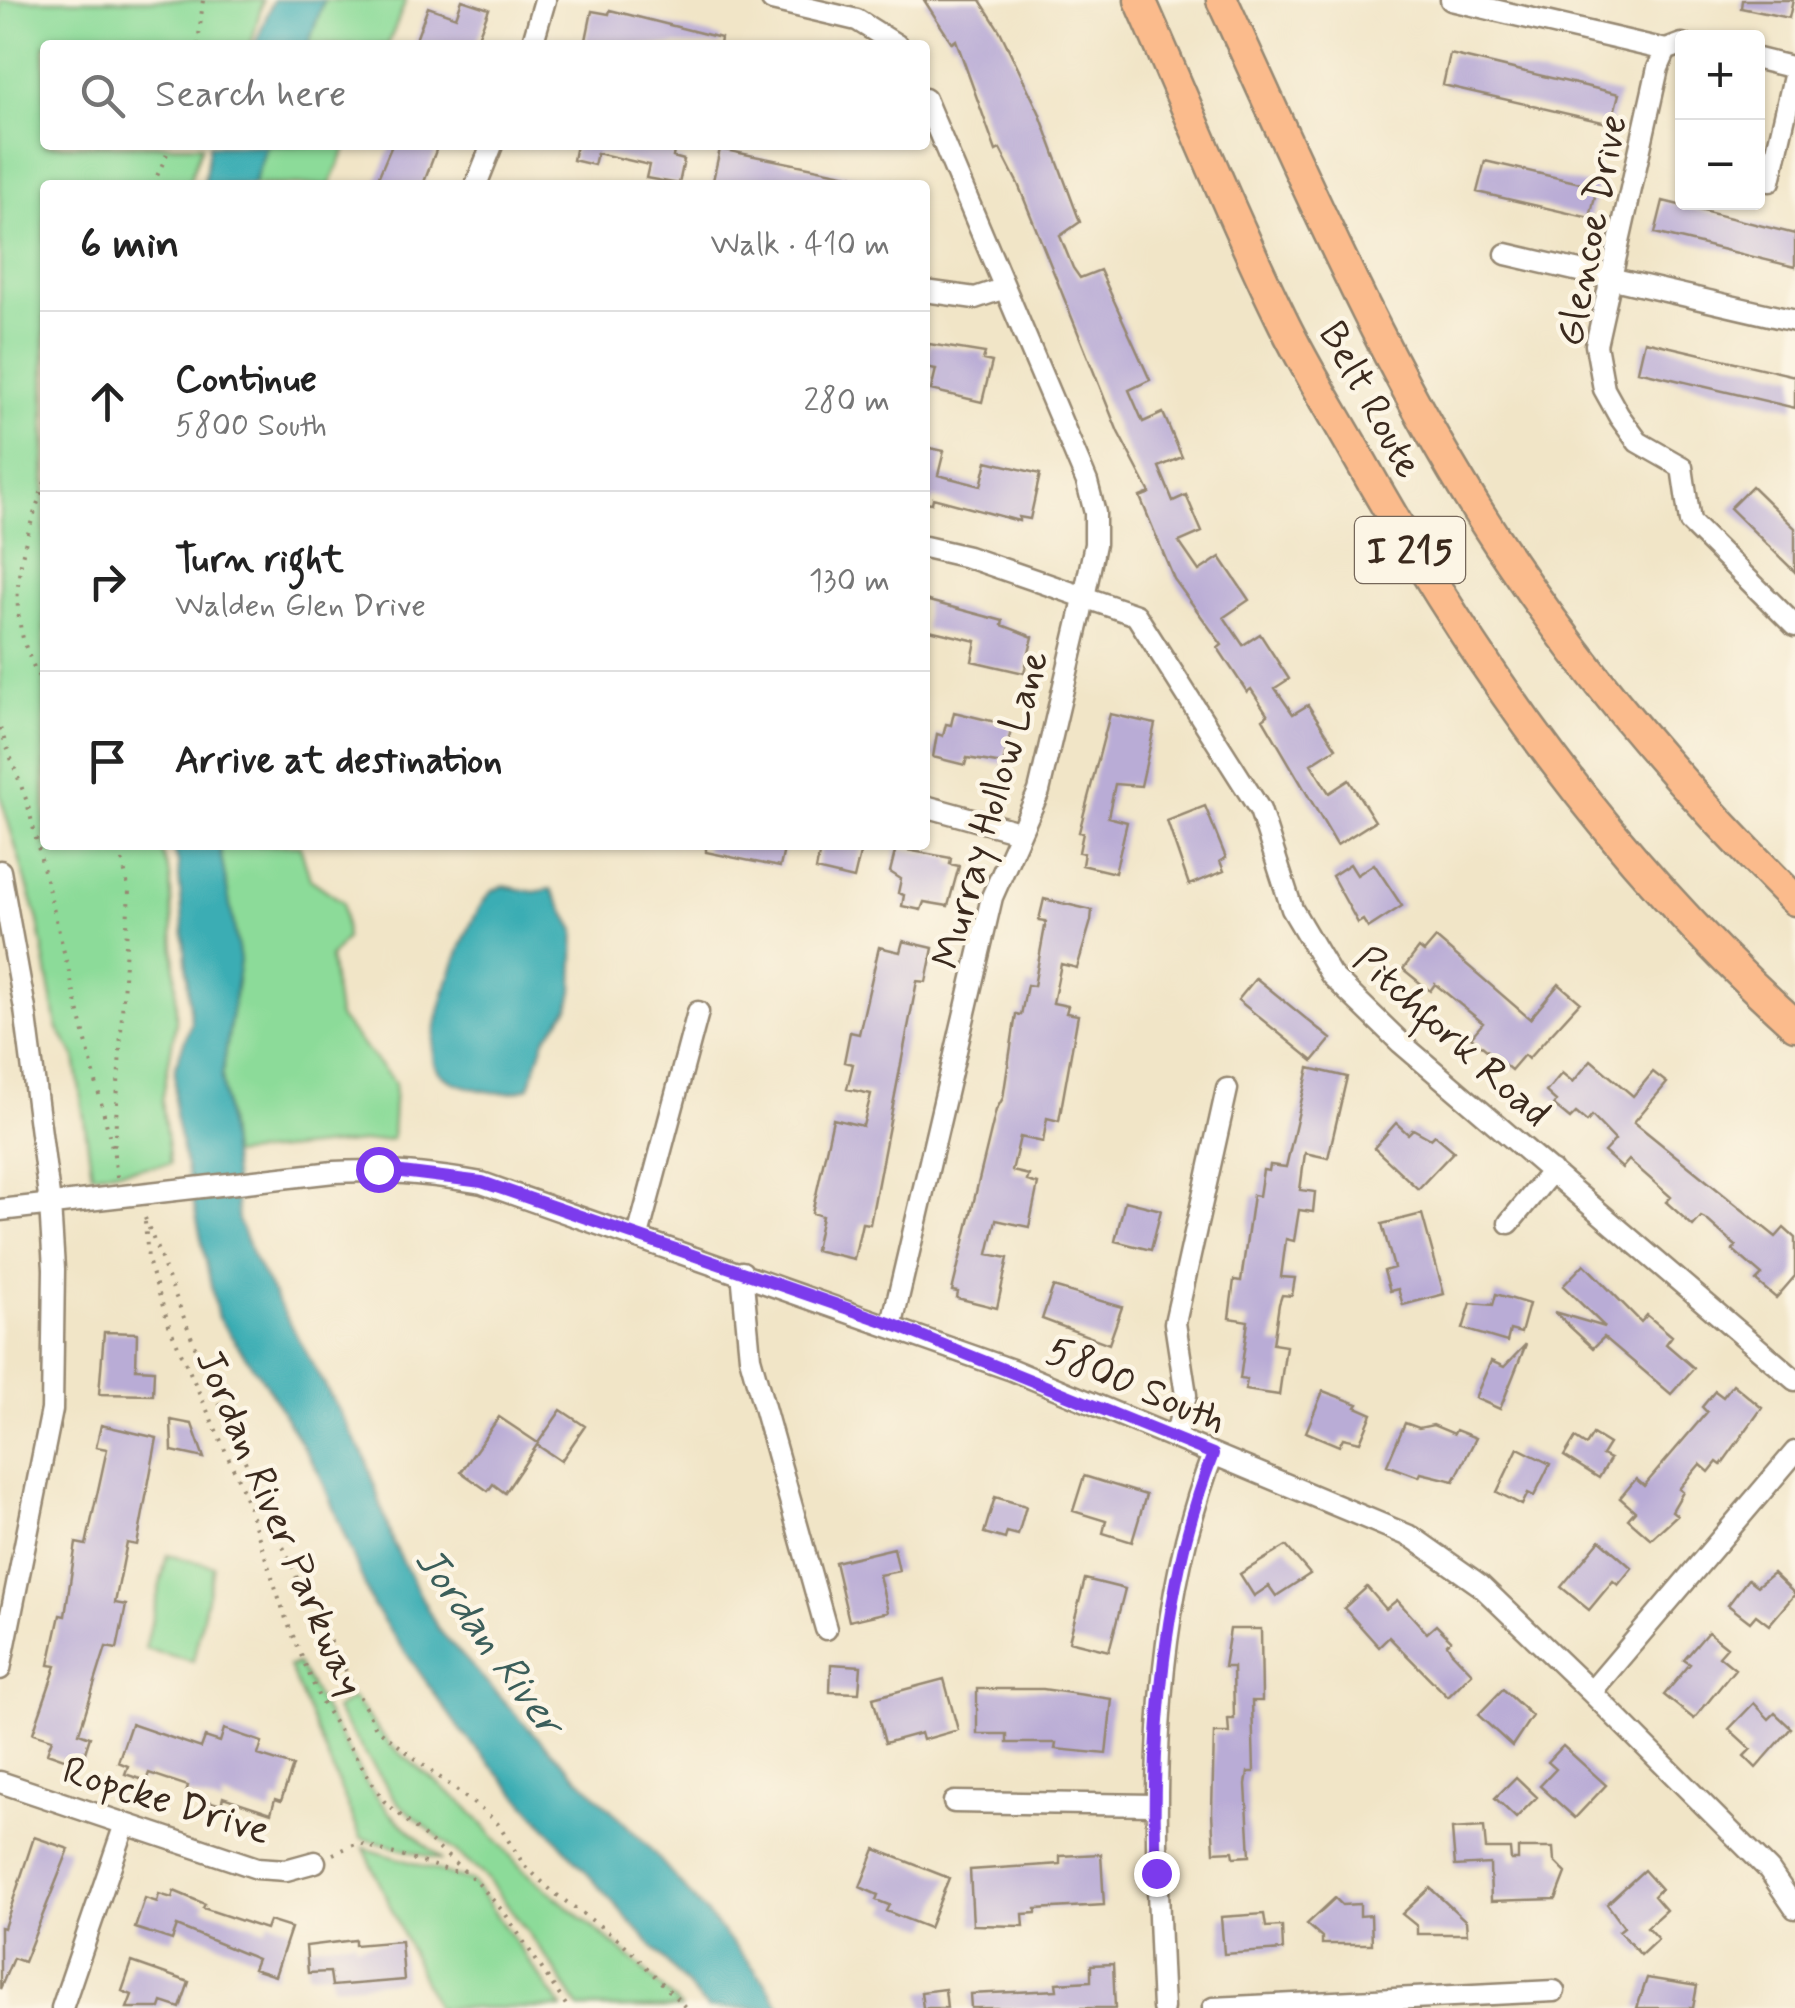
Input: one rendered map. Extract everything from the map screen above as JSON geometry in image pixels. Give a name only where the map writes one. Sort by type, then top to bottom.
[{"type":"highway","name":"Belt Route","points":[[1140,0],[1282,319],[1408,546],[1536,742],[1601,825],[1693,926],[1795,1025]]},
{"type":"highway","name":"Belt Route","points":[[1222,0],[1414,400],[1510,562],[1625,718],[1795,900]]},
{"type":"street","points":[[533,40],[545,0]]},
{"type":"street","points":[[772,0],[858,20],[892,40]]},
{"type":"street","points":[[1451,0],[1674,47]]},
{"type":"street","name":"Glencoe Drive","points":[[1674,47],[1610,278],[1596,345],[1604,389],[1638,442],[1682,467],[1690,522],[1795,626]]},
{"type":"street","points":[[1765,62],[1795,70],[1770,181]]},
{"type":"street","name":"Murray Hollow Lane","points":[[892,1324],[992,898],[1043,776],[1095,544],[1092,497],[930,111]]},
{"type":"street","points":[[478,180],[490,150]]},
{"type":"street","points":[[1506,254],[1795,321]]},
{"type":"street","points":[[930,292],[974,298],[1005,288]]},
{"type":"street","name":"Pitchfork Road","points":[[930,549],[1128,610],[1150,633],[1260,810],[1292,909],[1332,975],[1401,1043],[1795,1380]]},
{"type":"street","points":[[930,807],[1019,832]]},
{"type":"street","points":[[0,1668],[52,1410],[50,1204],[1,878]]},
{"type":"street","points":[[638,1236],[698,1012]]},
{"type":"street","points":[[1175,1438],[1186,1395],[1175,1323],[1227,1089]]},
{"type":"street","name":"5800 South","points":[[0,1210],[378,1169],[429,1174],[482,1182],[892,1324],[1412,1537],[1480,1585],[1591,1692],[1769,1870],[1795,1908]]},
{"type":"street","name":"Pitchfork Road","points":[[1509,1223],[1552,1171]]},
{"type":"street","points":[[742,1272],[750,1357],[826,1629]]},
{"type":"street","points":[[1591,1692],[1795,1452]]},
{"type":"street","points":[[1164,2008],[1154,1805],[1169,1634],[1198,1497],[1213,1454]]},
{"type":"street","name":"Ropcke Drive","points":[[0,1782],[257,1868],[286,1870],[315,1862]]},
{"type":"street","points":[[954,1802],[1154,1805]]},
{"type":"street","points":[[62,2008],[124,1824]]},
{"type":"street","points":[[1212,2008],[1554,1990]]},
{"type":"path","points":[[199,40],[204,0]]},
{"type":"path","points":[[155,180],[168,150]]},
{"type":"path","points":[[40,498],[10,591],[14,632],[40,678]]},
{"type":"path","points":[[0,728],[27,802],[117,1177]]},
{"type":"path","points":[[114,1154],[129,891],[120,850]]},
{"type":"path","name":"Jordan River Parkway","points":[[568,2008],[506,1915],[468,1871],[384,1801],[312,1684],[249,1504],[170,1328],[148,1260],[144,1216],[202,1364],[296,1578],[376,1728],[496,1820],[524,1865],[553,1892],[622,1942],[686,2008]]},
{"type":"path","points":[[315,1862],[358,1843],[451,1871],[468,1871]]},
{"type":"green space","points":[[0,0],[263,0],[252,40],[40,40],[40,150],[200,150],[190,180],[40,180],[40,850],[162,850],[170,875],[176,987],[176,1022],[162,1101],[170,1164],[92,1174],[75,1057],[57,1027],[38,921],[0,795]]},
{"type":"green space","points":[[324,0],[406,0],[390,40],[310,40]]},
{"type":"green space","points":[[265,150],[345,150],[332,180],[255,180]]},
{"type":"green space","points":[[220,850],[301,850],[310,879],[343,902],[346,938],[330,957],[338,1016],[395,1083],[392,1139],[231,1155],[222,1076],[240,960]]},
{"type":"green space","points":[[167,1555],[214,1566],[193,1661],[145,1649]]},
{"type":"green space","points":[[298,1664],[368,1786],[389,1812],[442,1860],[361,1838],[289,1666]]},
{"type":"green space","points":[[353,1698],[390,1745],[466,1806],[525,1872],[638,1964],[681,2008],[579,2008],[487,1878],[398,1803],[335,1709]]},
{"type":"green space","points":[[364,1848],[472,1881],[562,2008],[436,2008]]},
{"type":"water","points":[[273,0],[324,0],[310,40],[257,40]]},
{"type":"water","points":[[208,150],[265,150],[255,180],[205,180]]},
{"type":"water","points":[[174,850],[220,850],[240,960],[222,1076],[238,1220],[255,1261],[366,1459],[393,1543],[438,1629],[535,1735],[647,1845],[764,1980],[781,2008],[707,2008],[460,1730],[373,1606],[319,1473],[267,1386],[218,1318],[175,1115],[175,1067],[191,1023],[178,862]]},
{"type":"water","points":[[503,886],[534,892],[551,889],[575,930],[569,1008],[545,1039],[529,1087],[503,1093],[449,1080],[436,1068],[433,1054],[441,1006],[459,950],[481,905],[491,892]]},
{"type":"building","points":[[462,0],[489,9],[477,40],[416,40],[428,7],[456,17]]},
{"type":"building","points":[[924,0],[980,0],[1000,31],[1039,112],[1080,222],[1060,236],[1073,268],[1080,278],[1100,270],[1150,380],[1129,390],[1143,422],[1163,413],[1182,457],[1159,467],[1173,501],[1186,495],[1202,532],[1179,542],[1199,571],[1220,557],[1249,600],[1224,617],[1243,645],[1260,634],[1289,679],[1275,688],[1293,714],[1308,705],[1336,748],[1311,764],[1329,793],[1349,780],[1375,821],[1337,845],[1263,719],[1268,715],[1251,689],[1247,692],[1218,648],[1222,645],[1174,579],[1140,497],[1150,493],[1118,432],[1018,184],[1000,149],[996,151],[956,40],[952,43]]},
{"type":"building","points":[[1742,0],[1793,0],[1789,18],[1741,8]]},
{"type":"building","points":[[610,10],[721,40],[586,40],[592,11],[609,14]]},
{"type":"building","points":[[1450,54],[1619,94],[1611,124],[1443,85]]},
{"type":"building","points":[[390,150],[436,150],[425,180],[377,180]]},
{"type":"building","points":[[575,150],[674,150],[673,157],[684,160],[680,180],[657,180],[646,178],[649,165],[597,153],[594,165],[573,160]]},
{"type":"building","points":[[720,150],[863,178],[863,180],[713,180]]},
{"type":"building","points":[[1485,161],[1597,187],[1590,218],[1477,192]]},
{"type":"building","points":[[1663,201],[1675,204],[1675,210],[1699,210],[1795,234],[1795,267],[1655,233]]},
{"type":"building","points":[[1645,341],[1795,376],[1795,408],[1638,371]]},
{"type":"building","points":[[930,344],[985,353],[983,360],[992,362],[982,402],[931,390],[936,369],[930,368]]},
{"type":"building","points":[[930,448],[944,451],[938,475],[981,486],[987,461],[1040,474],[1030,519],[1019,517],[1019,521],[933,498],[932,503]]},
{"type":"building","points":[[1752,486],[1795,528],[1795,572],[1730,508]]},
{"type":"building","points":[[930,601],[1003,621],[1002,625],[1033,637],[1024,673],[972,661],[976,641],[930,630]]},
{"type":"building","points":[[954,712],[1012,726],[1003,764],[967,758],[965,765],[933,757],[937,734],[943,736]]},
{"type":"building","points":[[1110,714],[1155,724],[1141,786],[1115,784],[1108,817],[1127,822],[1115,873],[1082,865],[1084,853],[1079,852],[1083,833],[1079,832]]},
{"type":"building","points":[[1205,806],[1226,858],[1220,861],[1224,871],[1189,885],[1167,821]]},
{"type":"building","points":[[706,850],[784,850],[780,867]]},
{"type":"building","points":[[820,850],[861,850],[854,879],[816,870]]},
{"type":"building","points":[[896,850],[951,858],[950,864],[959,866],[948,906],[924,902],[921,910],[902,906],[904,895],[898,893],[901,879],[890,872]]},
{"type":"building","points":[[1350,864],[1357,875],[1374,864],[1402,906],[1368,928],[1363,920],[1358,923],[1332,876]]},
{"type":"building","points":[[1044,899],[1092,910],[1091,921],[1077,968],[1061,964],[1053,1003],[1068,1006],[1066,1013],[1078,1015],[1059,1121],[1047,1118],[1043,1142],[1020,1137],[1012,1171],[1029,1175],[1027,1181],[1038,1184],[1029,1227],[996,1220],[988,1254],[1008,1258],[997,1308],[957,1298],[958,1292],[952,1291],[996,1110],[1003,1098],[1016,1014],[1021,1015],[1027,985],[1034,986],[1046,921],[1039,920]]},
{"type":"building","points":[[1436,938],[1530,1019],[1559,984],[1580,1002],[1528,1059],[1524,1055],[1511,1070],[1471,1037],[1483,1023],[1435,984],[1430,991],[1403,969],[1419,948],[1424,952]]},
{"type":"building","points":[[903,941],[933,948],[926,982],[917,981],[870,1224],[862,1223],[854,1259],[815,1250],[822,1216],[812,1213],[833,1119],[863,1126],[871,1094],[847,1089],[853,1064],[844,1062],[850,1032],[859,1034],[879,947],[900,952]]},
{"type":"building","points":[[1256,978],[1331,1039],[1313,1061],[1238,1000]]},
{"type":"building","points":[[1591,1060],[1633,1096],[1653,1072],[1667,1083],[1634,1122],[1776,1237],[1784,1228],[1795,1238],[1795,1276],[1776,1298],[1756,1281],[1762,1275],[1707,1220],[1701,1217],[1693,1226],[1666,1202],[1671,1197],[1629,1160],[1622,1168],[1604,1152],[1615,1140],[1592,1116],[1587,1122],[1576,1113],[1570,1119],[1553,1105],[1556,1101],[1546,1092],[1562,1073],[1573,1082]]},
{"type":"building","points":[[1309,1068],[1347,1077],[1328,1158],[1305,1153],[1300,1190],[1315,1192],[1313,1212],[1299,1210],[1294,1241],[1286,1239],[1281,1277],[1295,1278],[1292,1296],[1282,1295],[1279,1304],[1273,1344],[1286,1346],[1279,1395],[1245,1390],[1247,1380],[1240,1379],[1248,1321],[1229,1318],[1234,1280],[1241,1281],[1253,1195],[1259,1196],[1263,1170],[1269,1171],[1270,1165],[1286,1167]]},
{"type":"building","points":[[1396,1123],[1408,1134],[1413,1129],[1431,1139],[1435,1135],[1454,1151],[1418,1189],[1374,1148]]},
{"type":"building","points":[[1125,1201],[1161,1210],[1151,1250],[1115,1241]]},
{"type":"building","points":[[1422,1214],[1444,1294],[1403,1305],[1398,1289],[1390,1291],[1384,1271],[1394,1268],[1382,1224]]},
{"type":"building","points":[[1584,1264],[1641,1322],[1647,1315],[1672,1336],[1666,1344],[1694,1368],[1671,1394],[1604,1337],[1593,1348],[1554,1312],[1605,1327],[1563,1286]]},
{"type":"building","points":[[1053,1287],[1122,1307],[1109,1344],[1042,1319]]},
{"type":"building","points":[[1496,1294],[1529,1304],[1521,1333],[1510,1330],[1507,1342],[1463,1329],[1471,1303],[1493,1305]]},
{"type":"building","points":[[104,1332],[137,1333],[136,1369],[154,1370],[153,1395],[99,1394]]},
{"type":"building","points":[[1526,1344],[1500,1409],[1475,1398],[1491,1361],[1504,1367]]},
{"type":"building","points":[[1733,1384],[1762,1408],[1721,1465],[1717,1462],[1709,1472],[1700,1464],[1679,1489],[1683,1492],[1672,1511],[1677,1515],[1651,1539],[1628,1519],[1635,1511],[1620,1498],[1636,1479],[1644,1486],[1707,1412],[1702,1407],[1715,1391],[1723,1397]]},
{"type":"building","points":[[1323,1391],[1358,1404],[1356,1407],[1372,1414],[1360,1442],[1343,1438],[1339,1446],[1306,1432]]},
{"type":"building","points":[[561,1410],[585,1426],[561,1461],[537,1445],[505,1493],[493,1484],[488,1491],[461,1472],[499,1417],[538,1443]]},
{"type":"building","points":[[171,1420],[192,1424],[204,1458],[172,1451]]},
{"type":"building","points":[[1405,1423],[1419,1428],[1433,1425],[1476,1438],[1454,1481],[1421,1473],[1419,1477],[1387,1465]]},
{"type":"building","points":[[101,1425],[157,1438],[137,1545],[127,1543],[115,1603],[126,1605],[117,1649],[106,1647],[79,1733],[90,1737],[81,1765],[47,1753],[52,1739],[33,1733],[56,1666],[49,1665],[60,1615],[65,1616],[76,1543],[86,1545],[107,1449],[96,1447]]},
{"type":"building","points":[[1593,1434],[1609,1444],[1602,1455],[1610,1459],[1599,1478],[1564,1456],[1575,1438],[1586,1445]]},
{"type":"building","points":[[1518,1448],[1550,1464],[1534,1496],[1528,1493],[1522,1505],[1497,1492]]},
{"type":"building","points":[[1084,1476],[1146,1495],[1132,1542],[1103,1533],[1106,1521],[1073,1511]]},
{"type":"building","points":[[995,1497],[1026,1506],[1018,1535],[1007,1532],[1005,1539],[984,1533]]},
{"type":"building","points":[[1600,1540],[1632,1568],[1618,1585],[1613,1581],[1589,1610],[1561,1587]]},
{"type":"building","points":[[1286,1546],[1310,1574],[1276,1596],[1269,1586],[1254,1596],[1240,1574]]},
{"type":"building","points":[[894,1548],[899,1571],[879,1575],[888,1612],[849,1621],[835,1562]]},
{"type":"building","points":[[1773,1573],[1795,1594],[1769,1625],[1756,1615],[1750,1622],[1728,1605],[1748,1579],[1757,1586]]},
{"type":"building","points":[[1085,1579],[1125,1589],[1109,1651],[1069,1641]]},
{"type":"building","points":[[1367,1587],[1386,1609],[1397,1600],[1427,1633],[1436,1625],[1451,1640],[1447,1644],[1451,1651],[1472,1673],[1448,1697],[1389,1637],[1379,1647],[1344,1608]]},
{"type":"building","points":[[1230,1629],[1261,1629],[1262,1701],[1252,1701],[1254,1772],[1248,1772],[1246,1784],[1250,1856],[1234,1857],[1233,1851],[1214,1852],[1212,1812],[1214,1733],[1229,1733],[1228,1719],[1234,1719],[1233,1667],[1224,1667]]},
{"type":"building","points":[[1708,1632],[1727,1647],[1719,1656],[1735,1669],[1694,1719],[1664,1695],[1690,1664],[1684,1660]]},
{"type":"building","points":[[831,1664],[861,1666],[859,1693],[830,1692]]},
{"type":"building","points":[[944,1679],[958,1730],[923,1740],[921,1733],[885,1743],[873,1698]]},
{"type":"building","points":[[977,1689],[1043,1689],[1112,1699],[1106,1754],[1055,1749],[1056,1743],[1007,1743],[1007,1734],[977,1734]]},
{"type":"building","points":[[1503,1689],[1532,1716],[1512,1746],[1478,1715]]},
{"type":"building","points":[[1754,1703],[1769,1719],[1775,1713],[1791,1728],[1756,1768],[1744,1756],[1751,1749],[1729,1729]]},
{"type":"building","points":[[131,1724],[201,1748],[205,1737],[220,1742],[224,1729],[262,1742],[258,1755],[293,1766],[281,1801],[275,1799],[271,1813],[223,1797],[221,1805],[186,1794],[188,1786],[149,1773],[146,1781],[125,1774],[128,1766],[118,1762]]},
{"type":"building","points":[[1563,1746],[1606,1785],[1575,1818],[1540,1786],[1556,1769],[1548,1762]]},
{"type":"building","points":[[1516,1777],[1537,1797],[1516,1818],[1495,1798]]},
{"type":"building","points":[[1484,1827],[1486,1849],[1510,1849],[1511,1860],[1518,1860],[1518,1848],[1553,1848],[1554,1861],[1566,1873],[1556,1899],[1491,1901],[1490,1864],[1455,1866],[1452,1829]]},
{"type":"building","points":[[34,1837],[69,1849],[24,1962],[13,1958],[0,1989],[0,1927],[4,1928]]},
{"type":"building","points":[[875,1849],[949,1878],[929,1928],[886,1911],[889,1905],[860,1887]]},
{"type":"building","points":[[1101,1854],[1104,1905],[1036,1909],[1036,1913],[1023,1914],[1024,1926],[973,1925],[970,1870],[1060,1864],[1060,1856]]},
{"type":"building","points":[[1644,1870],[1661,1889],[1654,1896],[1666,1910],[1647,1927],[1658,1939],[1641,1955],[1619,1931],[1624,1927],[1607,1904]]},
{"type":"building","points":[[1430,1888],[1466,1921],[1467,1934],[1417,1934],[1417,1926],[1402,1914]]},
{"type":"building","points":[[174,1891],[205,1904],[203,1908],[266,1929],[269,1921],[291,1928],[275,1976],[253,1969],[257,1959],[177,1926],[172,1940],[135,1928],[145,1898],[157,1902],[159,1894],[172,1898]]},
{"type":"building","points":[[1335,1898],[1342,1905],[1360,1904],[1360,1916],[1371,1915],[1372,1944],[1322,1944],[1322,1937],[1307,1924]]},
{"type":"building","points":[[1264,1914],[1266,1927],[1282,1926],[1283,1950],[1224,1954],[1221,1917]]},
{"type":"building","points":[[355,1940],[355,1945],[401,1941],[404,1980],[332,1986],[330,1972],[308,1973],[306,1946]]},
{"type":"building","points":[[132,1962],[189,1982],[180,2008],[162,2002],[160,2008],[127,2008],[132,1995],[122,1991]]},
{"type":"building","points":[[1113,1964],[1115,2008],[971,2008],[970,1994],[1057,1990],[1056,1983],[1091,1981],[1091,1965]]},
{"type":"building","points":[[1647,1978],[1697,1986],[1693,2008],[1637,2008]]},
{"type":"building","points":[[945,1989],[947,2008],[923,2008],[921,1992]]},
{"type":"route","points":[[378,1169],[482,1182],[892,1324],[1213,1454],[1198,1497],[1164,1666],[1154,1768],[1156,1873]]},
{"type":"water label","name":"Jordan River","points":[[491,1640]]}]
